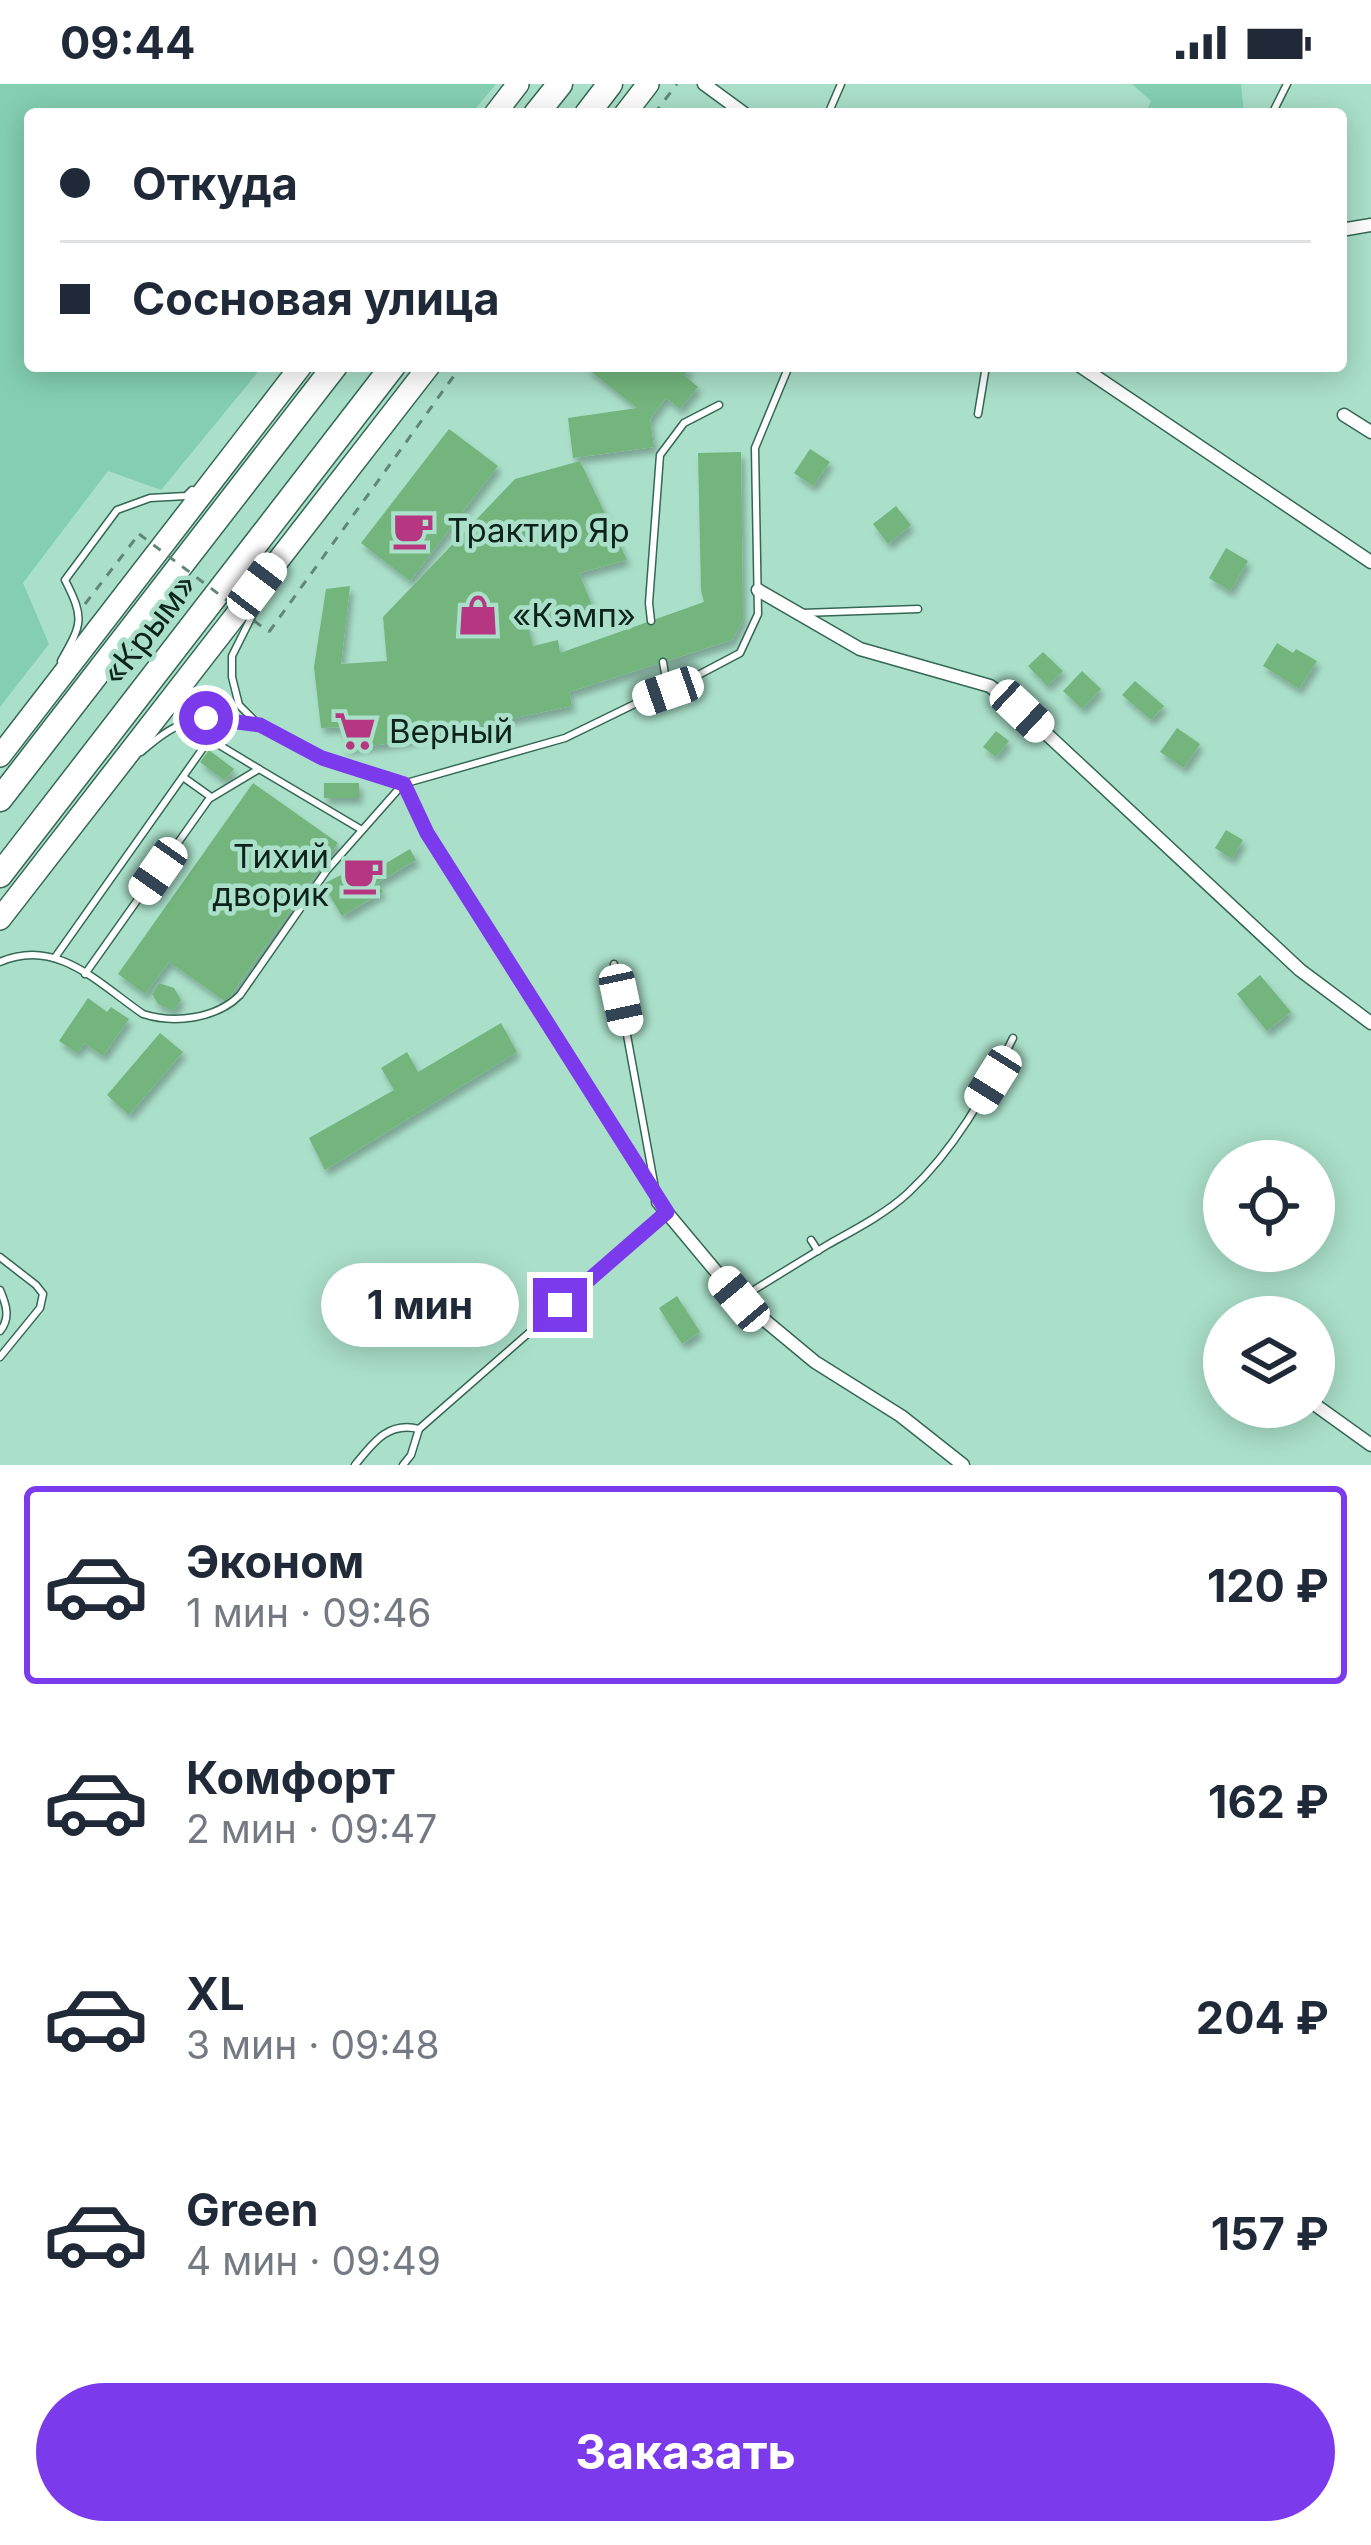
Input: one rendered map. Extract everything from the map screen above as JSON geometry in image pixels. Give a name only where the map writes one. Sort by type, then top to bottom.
[{"type":"highway","points":[[541,108],[560,84]]},
{"type":"highway","points":[[592,108],[610,84]]},
{"type":"highway","name":"«Крым»","points":[[0,799],[330,372]]},
{"type":"highway","name":"«Крым»","points":[[0,875],[388,372]]},
{"type":"main road","points":[[500,108],[518,84]]},
{"type":"main road","points":[[0,756],[296,372]]},
{"type":"main road","points":[[0,919],[424,372]]},
{"type":"street","points":[[704,84],[737,108]]},
{"type":"street","points":[[1089,372],[1371,562]]},
{"type":"street","points":[[1344,415],[1371,432]]},
{"type":"street","points":[[758,590],[860,649],[990,686],[1300,970],[1371,1023]]},
{"type":"street","points":[[662,1207],[739,1299],[815,1362],[901,1416],[963,1465]]},
{"type":"street","points":[[1335,1419],[1371,1445]]},
{"type":"lane","points":[[0,962],[26,954],[56,956],[154,1017],[182,1019],[225,1008],[240,995],[323,875],[404,784],[565,738],[740,653],[758,614],[755,448],[787,372]]},
{"type":"lane","points":[[978,414],[985,372]]},
{"type":"lane","points":[[651,621],[660,455],[684,423],[719,405]]},
{"type":"lane","points":[[32,715],[81,626],[65,580],[117,510],[150,498],[186,496],[254,427]]},
{"type":"lane","points":[[285,550],[232,656],[239,705],[260,725],[322,758],[404,784],[427,833],[662,1207]]},
{"type":"lane","points":[[797,613],[918,609]]},
{"type":"lane","points":[[663,662],[668,691]]},
{"type":"lane","points":[[102,786],[166,730],[194,719],[260,725]]},
{"type":"lane","points":[[56,956],[224,720]]},
{"type":"lane","points":[[210,740],[362,830]]},
{"type":"lane","points":[[85,974],[212,797],[260,769]]},
{"type":"lane","points":[[183,777],[212,797]]},
{"type":"lane","points":[[614,964],[662,1207]]},
{"type":"lane","points":[[739,1299],[907,1195],[944,1154],[993,1080],[1013,1038]]},
{"type":"lane","points":[[403,1465],[419,1429],[662,1207]]},
{"type":"lane","points":[[811,1240],[818,1251]]},
{"type":"lane","points":[[0,1257],[43,1294],[40,1308],[0,1357]]},
{"type":"lane","points":[[0,1291],[8,1307],[0,1330]]},
{"type":"lane","points":[[355,1465],[381,1433],[409,1426],[419,1429]]},
{"type":"path","points":[[659,108],[677,84]]},
{"type":"path","points":[[79,611],[140,534],[269,632],[456,372]]},
{"type":"green space","points":[[0,84],[496,84],[476,108],[24,108],[24,372],[258,372],[161,490],[108,471],[23,583],[49,644],[0,707]]},
{"type":"green space","points":[[1132,84],[1241,84],[1243,108],[1148,108],[1151,101]]},
{"type":"building","points":[[592,372],[686,372],[684,375],[698,387],[680,409],[666,398],[650,419],[654,447],[573,458],[568,418],[637,408]]},
{"type":"building","points":[[449,429],[498,466],[410,581],[361,543]]},
{"type":"building","points":[[810,449],[830,462],[813,486],[794,473]]},
{"type":"building","points":[[741,452],[743,620],[732,640],[569,692],[572,706],[345,749],[342,727],[321,728],[314,667],[326,589],[350,586],[341,664],[387,661],[383,617],[515,479],[580,461],[627,560],[579,573],[592,605],[526,620],[533,646],[558,640],[560,653],[704,602],[698,453]]},
{"type":"building","points":[[896,506],[911,525],[888,544],[873,524]]},
{"type":"building","points":[[1226,548],[1248,561],[1230,591],[1209,578]]},
{"type":"building","points":[[1277,643],[1317,661],[1299,689],[1263,666]]},
{"type":"building","points":[[1043,652],[1063,671],[1047,686],[1028,666]]},
{"type":"building","points":[[1082,671],[1101,689],[1082,709],[1063,691]]},
{"type":"building","points":[[1135,681],[1164,706],[1151,720],[1122,695]]},
{"type":"building","points":[[1177,728],[1200,744],[1184,768],[1160,752]]},
{"type":"building","points":[[996,731],[1009,741],[996,757],[983,747]]},
{"type":"building","points":[[209,750],[234,769],[225,781],[200,762]]},
{"type":"building","points":[[253,783],[338,843],[226,1002],[169,962],[145,994],[118,974]]},
{"type":"building","points":[[324,783],[359,783],[359,798],[324,798]]},
{"type":"building","points":[[1226,830],[1243,840],[1232,859],[1215,848]]},
{"type":"building","points":[[410,849],[416,860],[377,883],[383,892],[342,916],[323,884],[365,863],[371,872]]},
{"type":"building","points":[[1260,975],[1291,1012],[1267,1031],[1237,994]]},
{"type":"building","points":[[159,983],[174,988],[181,1000],[173,1011],[158,1004],[152,994]]},
{"type":"building","points":[[88,998],[107,1012],[111,1007],[129,1019],[103,1056],[84,1043],[77,1053],[59,1041]]},
{"type":"building","points":[[501,1023],[517,1052],[325,1170],[309,1138],[394,1090],[381,1068],[407,1052],[418,1072]]},
{"type":"building","points":[[160,1033],[183,1052],[129,1115],[107,1095]]},
{"type":"building","points":[[677,1296],[700,1332],[682,1344],[659,1308]]},
{"type":"place","name":"Трактир Яр","points":[[413,530]]},
{"type":"place","name":"«Кэмп»","points":[[478,615]]},
{"type":"place","name":"Верный","points":[[355,731]]},
{"type":"place","name":"Тихий дворик","points":[[363,875]]},
{"type":"route","points":[[206,718],[260,725],[322,758],[404,784],[427,833],[667,1212],[560,1305]]}]
